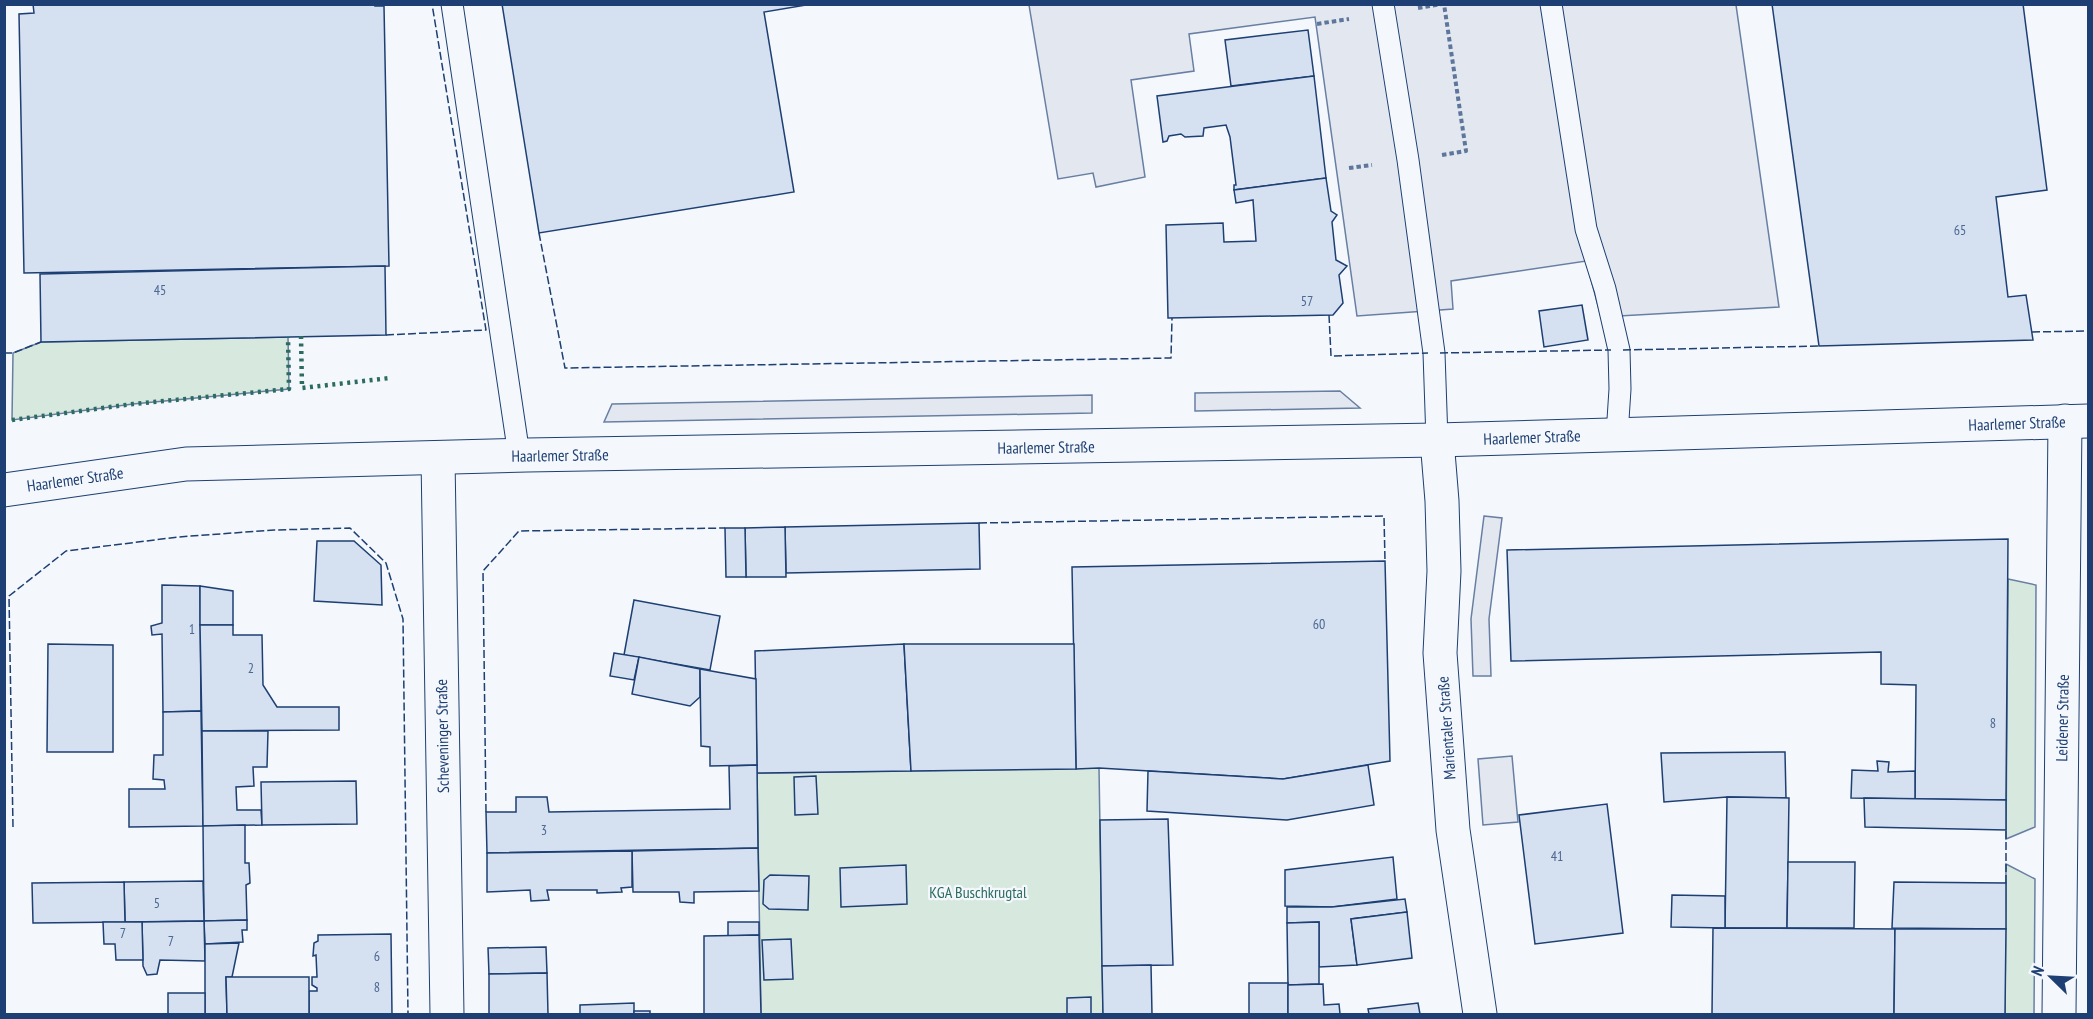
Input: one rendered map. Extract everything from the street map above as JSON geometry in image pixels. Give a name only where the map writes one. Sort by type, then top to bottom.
[{"type":"street","name":"Haarlemer Straße","points":[[4,490],[186,464],[1437,440],[2077,421]]},
{"type":"street","name":"Leidener Straße","points":[[2059,1014],[2077,421]]},
{"type":"street","name":"Marientaler Straße","points":[[1437,440],[1444,571],[1440,653],[1453,830],[1480,1014]]},
{"type":"street","name":"Scheveninger Straße","points":[[438,458],[447,1014]]},
{"type":"lane","points":[[452,4],[519,456]]},
{"type":"lane","points":[[1383,4],[1408,160],[1434,353],[1437,440]]},
{"type":"lane","points":[[1551,4],[1586,229],[1605,289],[1618,350],[1620,389],[1617,435]]},
{"type":"path","points":[[1444,4],[1466,151]]},
{"type":"green space","points":[[288,337],[289,389],[133,404],[12,420],[13,353],[41,342]]},
{"type":"green space","points":[[2008,579],[2036,585],[2035,827],[2006,839]]},
{"type":"green space","name":"KGA Buschkrugtal","points":[[1099,768],[1103,1014],[761,1014],[757,773]]},
{"type":"green space","points":[[2006,864],[2035,879],[2034,1014],[2005,1014]]},
{"type":"shaded area","points":[[1029,5],[1736,5],[1779,307],[1601,317],[1586,261],[1451,281],[1453,309],[1357,316],[1315,17],[1189,34],[1194,71],[1131,80],[1145,177],[1096,187],[1093,173],[1058,179]]},
{"type":"shaded area","points":[[1340,391],[1360,408],[1195,411],[1195,393]]},
{"type":"shaded area","points":[[1092,395],[1092,413],[604,422],[612,404]]},
{"type":"shaded area","points":[[1484,516],[1502,518],[1489,619],[1491,676],[1473,676],[1471,619]]},
{"type":"shaded area","points":[[1512,756],[1518,822],[1483,825],[1478,759]]},
{"type":"building","points":[[33,4],[375,4],[375,6],[384,6],[389,266],[24,273],[19,14],[34,13]]},
{"type":"building","points":[[502,4],[812,4],[764,12],[794,192],[539,233]]},
{"type":"building","points":[[1772,4],[2023,4],[2047,190],[1996,197],[2008,297],[2026,295],[2033,340],[1819,346]]},
{"type":"building","points":[[1308,30],[1314,76],[1231,86],[1225,40]]},
{"type":"building","points":[[1314,76],[1326,178],[1234,190],[1234,185],[1236,185],[1230,137],[1226,125],[1204,128],[1203,136],[1185,137],[1181,134],[1169,136],[1167,141],[1163,142],[1157,96]]},
{"type":"building","points":[[1326,178],[1331,211],[1337,215],[1332,222],[1336,260],[1347,266],[1339,275],[1343,303],[1333,315],[1168,318],[1166,225],[1223,223],[1224,242],[1256,241],[1253,200],[1236,203],[1234,190]]},
{"type":"building","points":[[385,266],[386,335],[41,342],[40,274]]},
{"type":"building","points":[[1582,305],[1588,340],[1544,347],[1539,311]]},
{"type":"building","points":[[979,523],[980,569],[786,573],[785,527]]},
{"type":"building","points":[[785,527],[786,577],[746,577],[745,528]]},
{"type":"building","points":[[725,528],[745,528],[746,577],[726,577]]},
{"type":"building","points":[[2008,539],[2006,800],[1915,799],[1916,685],[1881,684],[1881,652],[1511,661],[1507,550]]},
{"type":"building","points":[[317,541],[354,541],[381,565],[382,605],[314,601]]},
{"type":"building","points":[[1385,561],[1390,761],[1283,779],[1099,768],[1076,769],[1072,567]]},
{"type":"building","points":[[162,585],[200,586],[201,711],[163,712],[162,634],[152,635],[151,626],[162,623]]},
{"type":"building","points":[[200,586],[233,591],[233,625],[200,625]]},
{"type":"building","points":[[634,600],[720,616],[710,670],[624,655]]},
{"type":"building","points":[[200,625],[233,625],[233,635],[262,635],[263,685],[277,707],[339,707],[339,730],[202,731]]},
{"type":"building","points":[[48,644],[113,645],[113,752],[47,752]]},
{"type":"building","points":[[904,644],[911,771],[757,773],[755,651]]},
{"type":"building","points":[[904,644],[1074,644],[1076,769],[911,771]]},
{"type":"building","points":[[614,653],[639,657],[634,680],[610,676]]},
{"type":"building","points":[[639,657],[700,669],[700,697],[690,706],[632,694]]},
{"type":"building","points":[[700,669],[756,679],[757,765],[710,766],[710,747],[701,746]]},
{"type":"building","points":[[201,711],[203,826],[129,827],[129,789],[165,789],[164,780],[153,779],[154,755],[163,755],[163,712]]},
{"type":"building","points":[[202,731],[268,731],[267,767],[253,767],[254,786],[236,787],[237,810],[261,810],[262,825],[203,826]]},
{"type":"building","points":[[1785,752],[1786,798],[1727,797],[1664,802],[1661,753]]},
{"type":"building","points":[[1877,761],[1889,762],[1888,772],[1915,771],[1915,799],[1851,798],[1852,770],[1878,771]]},
{"type":"building","points":[[757,765],[758,848],[487,853],[486,812],[516,812],[516,797],[547,797],[549,812],[730,809],[729,766]]},
{"type":"building","points":[[1368,765],[1374,805],[1287,820],[1147,811],[1148,771],[1283,779]]},
{"type":"building","points":[[816,776],[818,814],[795,815],[794,777]]},
{"type":"building","points":[[356,781],[357,824],[262,825],[261,782]]},
{"type":"building","points":[[1727,797],[1789,798],[1787,928],[1725,928]]},
{"type":"building","points":[[1864,798],[2006,800],[2006,830],[1865,827]]},
{"type":"building","points":[[1607,804],[1623,933],[1535,944],[1519,815]]},
{"type":"building","points":[[1168,819],[1173,965],[1102,966],[1100,820]]},
{"type":"building","points":[[245,825],[245,863],[249,863],[250,883],[246,885],[247,920],[204,921],[203,826]]},
{"type":"building","points":[[758,848],[759,891],[694,892],[694,903],[680,902],[679,892],[633,892],[632,851]]},
{"type":"building","points":[[632,851],[632,887],[621,888],[622,892],[547,890],[549,900],[531,901],[530,890],[487,892],[487,853]]},
{"type":"building","points":[[1393,857],[1397,899],[1332,907],[1285,906],[1285,870]]},
{"type":"building","points":[[1788,862],[1855,862],[1854,928],[1787,928]]},
{"type":"building","points":[[906,865],[907,904],[841,907],[840,868]]},
{"type":"building","points":[[770,875],[809,876],[808,910],[769,909],[763,904],[764,880]]},
{"type":"building","points":[[203,881],[204,921],[125,922],[124,882]]},
{"type":"building","points":[[124,882],[125,922],[33,923],[32,883]]},
{"type":"building","points":[[1894,882],[2006,883],[2006,929],[1892,928]]},
{"type":"building","points":[[1672,895],[1725,896],[1725,928],[1671,927]]},
{"type":"building","points":[[1405,899],[1407,912],[1351,919],[1357,965],[1319,967],[1319,922],[1287,923],[1287,907],[1332,907]]},
{"type":"building","points":[[1407,912],[1412,958],[1357,965],[1351,919]]},
{"type":"building","points":[[247,920],[247,930],[242,930],[243,942],[205,944],[204,921]]},
{"type":"building","points":[[204,921],[205,961],[160,960],[157,974],[147,975],[143,966],[142,922]]},
{"type":"building","points":[[103,922],[142,922],[143,960],[116,960],[115,944],[104,944]]},
{"type":"building","points":[[728,922],[759,922],[759,935],[728,936]]},
{"type":"building","points":[[1319,922],[1319,984],[1288,985],[1287,923]]},
{"type":"building","points":[[1713,928],[1895,929],[1894,1014],[1712,1014]]},
{"type":"building","points":[[1895,929],[2006,929],[2005,1014],[1894,1014]]},
{"type":"building","points":[[391,934],[392,1014],[309,1014],[309,991],[317,991],[317,988],[312,985],[312,977],[317,977],[316,955],[313,956],[314,943],[318,941],[318,935]]},
{"type":"building","points":[[759,935],[761,1014],[704,1014],[704,936]]},
{"type":"building","points":[[791,939],[793,979],[764,980],[762,940]]},
{"type":"building","points":[[239,943],[232,977],[226,977],[227,1014],[205,1014],[205,944]]},
{"type":"building","points":[[546,947],[547,973],[489,974],[488,948]]},
{"type":"building","points":[[1151,965],[1152,1014],[1103,1014],[1102,966]]},
{"type":"building","points":[[547,973],[548,1014],[489,1014],[489,974]]},
{"type":"building","points":[[226,977],[309,977],[309,1014],[227,1014]]},
{"type":"building","points":[[1249,983],[1288,983],[1288,1014],[1249,1014]]},
{"type":"building","points":[[1323,984],[1324,1005],[1339,1004],[1340,1014],[1288,1014],[1288,985]]},
{"type":"building","points":[[168,993],[205,993],[205,1014],[168,1014]]},
{"type":"building","points":[[1091,997],[1091,1014],[1067,1014],[1067,998]]},
{"type":"building","points":[[634,1003],[634,1014],[580,1014],[580,1005]]},
{"type":"building","points":[[1418,1003],[1420,1014],[1369,1014],[1368,1009]]},
{"type":"building","points":[[634,1011],[650,1011],[650,1014],[634,1014]]},
{"type":"hedge","points":[[301,336],[302,388],[390,378]]},
{"type":"hedge","points":[[12,420],[133,404],[289,389],[288,337]]},
{"type":"fence","points":[[386,335],[486,330],[432,4]]},
{"type":"fence","points":[[539,233],[565,368],[1171,358],[1172,318]]},
{"type":"fence","points":[[1329,315],[1331,356],[1428,353]]},
{"type":"fence","points":[[2032,332],[2088,331]]},
{"type":"fence","points":[[4,353],[13,353],[41,342]]},
{"type":"fence","points":[[1623,350],[1819,346]]},
{"type":"fence","points":[[1440,353],[1611,350]]},
{"type":"fence","points":[[979,523],[1384,516],[1385,561]]},
{"type":"fence","points":[[13,827],[9,596],[66,551],[178,537],[274,530],[350,528],[386,563],[403,619],[408,1014]]},
{"type":"fence","points":[[486,812],[483,571],[519,531],[725,528]]},
{"type":"fence","points":[[2006,830],[2006,883]]}]
